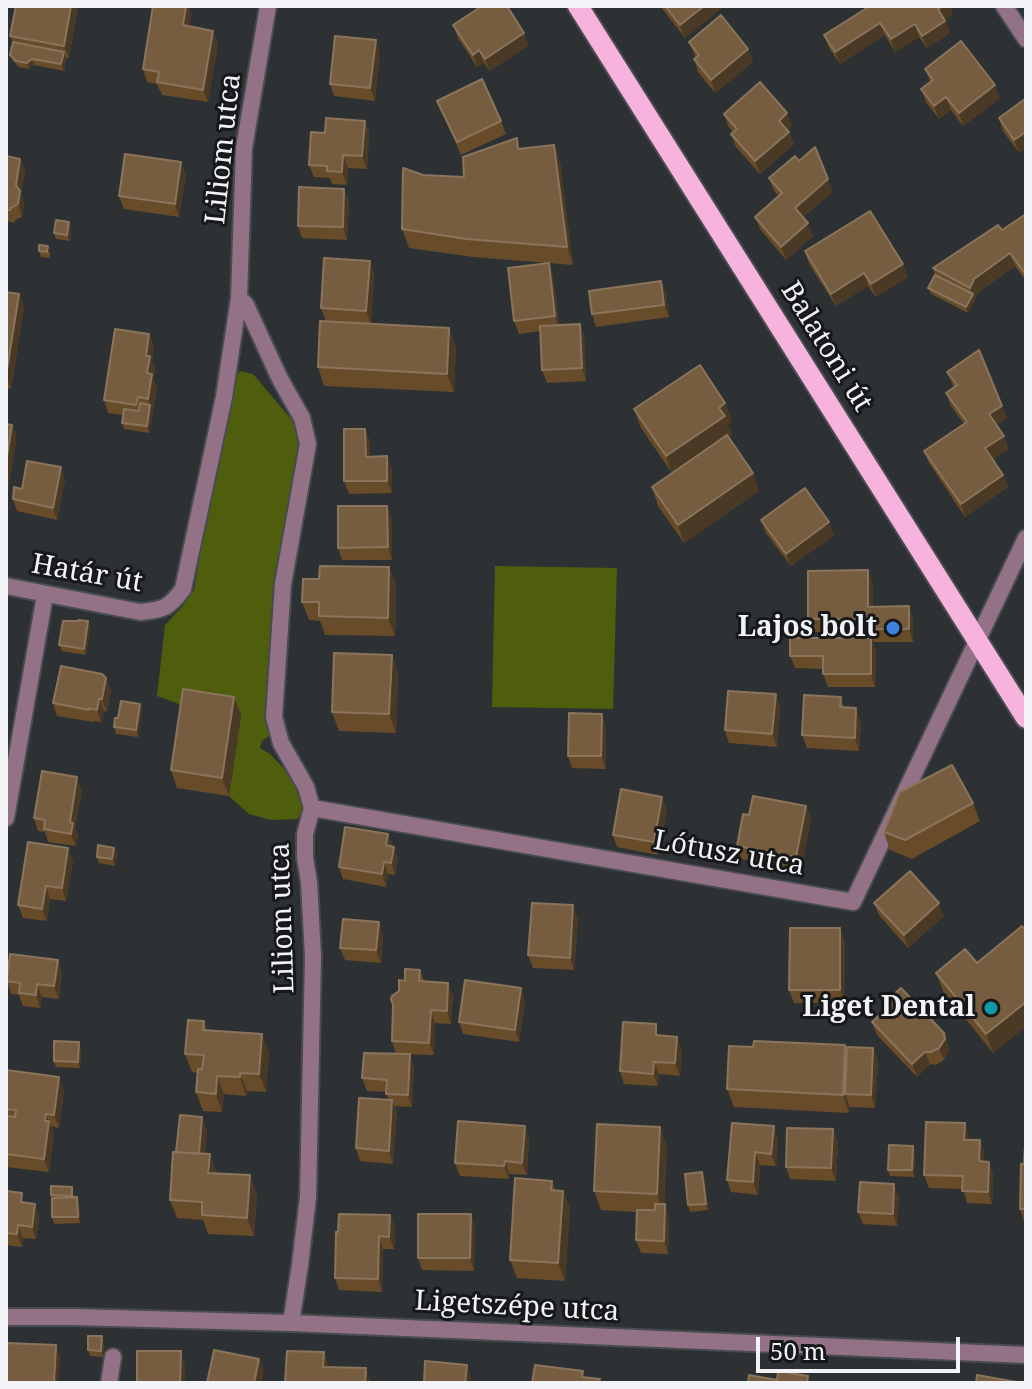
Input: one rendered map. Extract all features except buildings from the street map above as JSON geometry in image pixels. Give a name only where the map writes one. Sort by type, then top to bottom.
[{"type":"main road","name":"Balatoni út","points":[[578,6],[1026,718]]},
{"type":"street","name":"Liliom utca","points":[[160,611],[172,604],[183,589],[224,397],[239,298],[244,148],[268,6]]},
{"type":"street","points":[[1004,6],[1026,39]]},
{"type":"street","name":"Liliom utca","points":[[239,298],[246,305],[302,418],[308,444],[283,584],[274,717],[281,743],[306,787],[312,808],[305,834],[313,956],[308,1197],[291,1323]]},
{"type":"street","points":[[977,640],[1026,538]]},
{"type":"street","name":"Határ út","points":[[6,586],[140,612],[160,611]]},
{"type":"street","points":[[6,818],[45,595]]},
{"type":"street","name":"Lótusz utca","points":[[312,808],[853,902],[977,640]]},
{"type":"street","name":"Ligetszépe utca","points":[[6,1317],[291,1323],[1026,1355]]},
{"type":"street","points":[[109,1383],[113,1357]]},
{"type":"green space","points":[[240,371],[253,374],[308,444],[273,733],[262,741],[260,748],[297,782],[306,811],[297,819],[271,820],[249,814],[229,796],[241,716],[190,708],[157,696],[165,625],[194,590],[229,384]]},
{"type":"green space","points":[[495,566],[617,568],[613,709],[492,707]]},
{"type":"place","name":"Lajos bolt","points":[[893,628]]},
{"type":"place","name":"Liget Dental","points":[[991,1008]]}]
